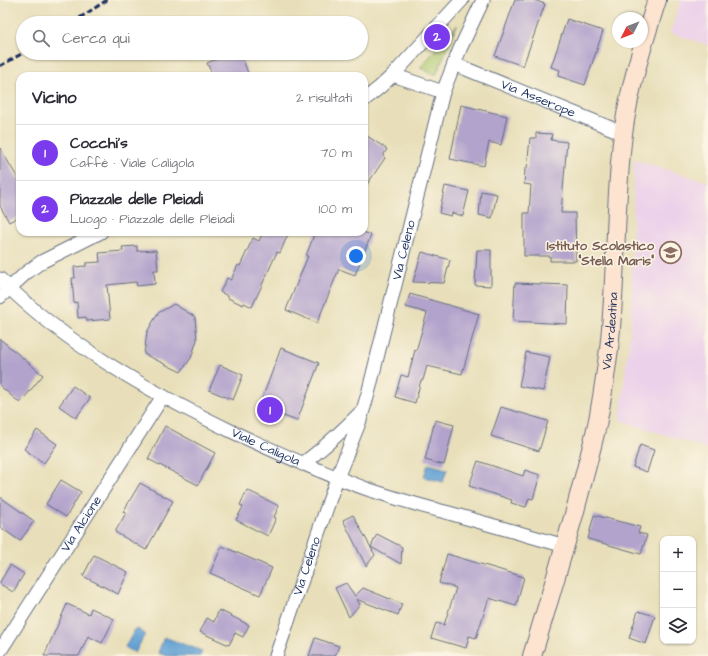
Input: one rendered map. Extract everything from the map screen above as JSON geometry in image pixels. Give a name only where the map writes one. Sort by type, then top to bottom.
[{"type":"main road","name":"Via Ardeatina","points":[[532,656],[584,479],[596,428],[609,348],[623,133],[628,104],[644,40],[657,0]]},
{"type":"street","points":[[368,97],[393,75],[462,0]]},
{"type":"street","name":"Via Celeno","points":[[276,656],[337,478],[364,408],[443,92],[483,0]]},
{"type":"street","name":"Via Asserope","points":[[454,64],[623,133]]},
{"type":"street","points":[[393,75],[443,92]]},
{"type":"street","points":[[3,288],[41,262],[93,236]]},
{"type":"street","name":"Viale Caligola","points":[[3,288],[78,344],[110,365],[163,396],[221,426],[302,464],[337,478],[396,498],[565,546]]},
{"type":"street","name":"Via Alcione","points":[[0,652],[163,396]]},
{"type":"street","name":"Via Celeno","points":[[302,464],[333,439],[364,408]]},
{"type":"shaded area","points":[[681,0],[708,0],[708,45],[670,33]]},
{"type":"shaded area","name":"Istituto Scolastico \"Stella Maris\"","points":[[634,160],[708,182],[708,449],[620,420],[631,324]]},
{"type":"green space","points":[[457,25],[436,75],[420,68]]},
{"type":"water","points":[[428,464],[447,469],[443,482],[424,477]]},
{"type":"water","points":[[136,628],[145,634],[135,653],[125,647]]},
{"type":"water","points":[[164,637],[202,651],[200,656],[167,656],[158,653]]},
{"type":"building","points":[[515,0],[534,0],[545,4],[523,66],[495,56]]},
{"type":"building","points":[[567,19],[603,31],[585,85],[558,76],[560,70],[551,67]]},
{"type":"building","points":[[214,60],[243,60],[248,72],[211,72],[207,63]]},
{"type":"building","points":[[461,105],[507,116],[501,145],[489,142],[484,166],[450,159]]},
{"type":"building","points":[[536,133],[552,134],[551,140],[567,142],[561,213],[575,213],[576,261],[550,261],[550,256],[524,256],[524,213],[529,213],[531,185],[524,184],[525,169],[527,169],[530,138],[536,138]]},
{"type":"building","points":[[368,137],[387,149],[383,156],[385,158],[368,183]]},
{"type":"building","points":[[0,148],[16,175],[16,218],[9,222],[0,206]]},
{"type":"building","points":[[445,186],[469,191],[463,216],[452,213],[451,216],[439,213]]},
{"type":"building","points":[[481,191],[497,194],[492,218],[479,215]]},
{"type":"building","points":[[371,235],[355,275],[339,269],[317,323],[286,310],[308,256],[306,256],[314,236]]},
{"type":"building","points":[[261,236],[287,236],[280,253],[277,252],[252,307],[244,303],[243,305],[228,298],[228,296],[220,292],[227,278],[231,280],[238,265],[240,266],[253,238],[259,241]]},
{"type":"building","points":[[137,246],[137,251],[156,250],[158,270],[154,270],[155,284],[137,286],[136,282],[107,285],[110,319],[87,321],[86,317],[78,318],[77,302],[74,303],[72,278],[75,278],[74,267],[86,266],[86,263],[100,262],[99,253],[123,251],[122,247]]},
{"type":"building","points":[[477,250],[491,250],[491,286],[475,285]]},
{"type":"building","points":[[422,252],[450,260],[444,283],[413,282]]},
{"type":"building","points":[[515,283],[568,285],[567,324],[513,321]]},
{"type":"building","points":[[410,294],[479,314],[462,374],[427,366],[423,380],[421,380],[415,403],[395,397],[401,375],[408,377],[427,313],[406,307]]},
{"type":"building","points":[[174,304],[195,317],[197,340],[191,358],[181,372],[144,354],[147,332],[158,313]]},
{"type":"building","points":[[0,339],[43,375],[20,403],[0,386]]},
{"type":"building","points":[[281,348],[319,363],[297,421],[259,407]]},
{"type":"building","points":[[526,352],[550,357],[543,391],[519,386]]},
{"type":"building","points":[[220,365],[243,375],[233,400],[209,390]]},
{"type":"building","points":[[73,386],[90,398],[76,418],[59,406]]},
{"type":"building","points":[[501,407],[548,421],[539,451],[491,436]]},
{"type":"building","points":[[435,420],[454,425],[444,465],[425,460]]},
{"type":"building","points":[[165,426],[215,453],[198,485],[148,459]]},
{"type":"building","points":[[37,430],[57,444],[44,463],[24,449]]},
{"type":"building","points":[[640,445],[654,450],[647,472],[633,467]]},
{"type":"building","points":[[478,461],[523,476],[525,470],[540,475],[533,499],[529,498],[526,507],[511,503],[512,500],[469,486]]},
{"type":"building","points":[[61,480],[81,492],[66,517],[46,504]]},
{"type":"building","points":[[140,483],[173,501],[146,550],[115,532],[126,513],[123,512]]},
{"type":"building","points":[[247,490],[279,506],[274,517],[276,518],[268,536],[236,520],[243,507],[240,505]]},
{"type":"building","points":[[0,497],[34,521],[20,541],[0,527]]},
{"type":"building","points":[[353,515],[375,555],[366,566],[343,520]]},
{"type":"building","points":[[594,515],[640,527],[638,533],[647,535],[641,554],[588,539]]},
{"type":"building","points":[[377,534],[402,547],[401,564],[371,547]]},
{"type":"building","points":[[222,546],[272,568],[260,595],[210,573]]},
{"type":"building","points":[[447,554],[524,577],[516,606],[489,598],[476,638],[469,636],[466,648],[431,638],[436,623],[444,625],[456,588],[439,583]]},
{"type":"building","points":[[94,555],[128,572],[118,594],[83,576]]},
{"type":"building","points":[[10,565],[24,574],[13,592],[0,584]]},
{"type":"building","points":[[346,583],[355,596],[363,588],[402,604],[398,615],[356,599],[360,604],[349,617],[335,588]]},
{"type":"building","points":[[67,604],[89,614],[91,608],[114,619],[102,643],[88,636],[79,656],[44,656]]},
{"type":"building","points":[[219,610],[249,625],[243,637],[235,633],[229,645],[200,632],[207,618],[214,622]]},
{"type":"building","points":[[638,611],[655,616],[646,644],[629,638]]},
{"type":"building","points":[[315,638],[339,646],[335,656],[309,656]]},
{"type":"railway","points":[[83,16],[107,0]]},
{"type":"railway","points":[[0,66],[16,57]]},
{"type":"place","name":"Piazzale delle Pleiadi","points":[[437,37]]},
{"type":"place","name":"Istituto Scolastico \"Stella Maris\"","points":[[670,253]]},
{"type":"place","name":"Cocchi’s","points":[[270,410]]}]
